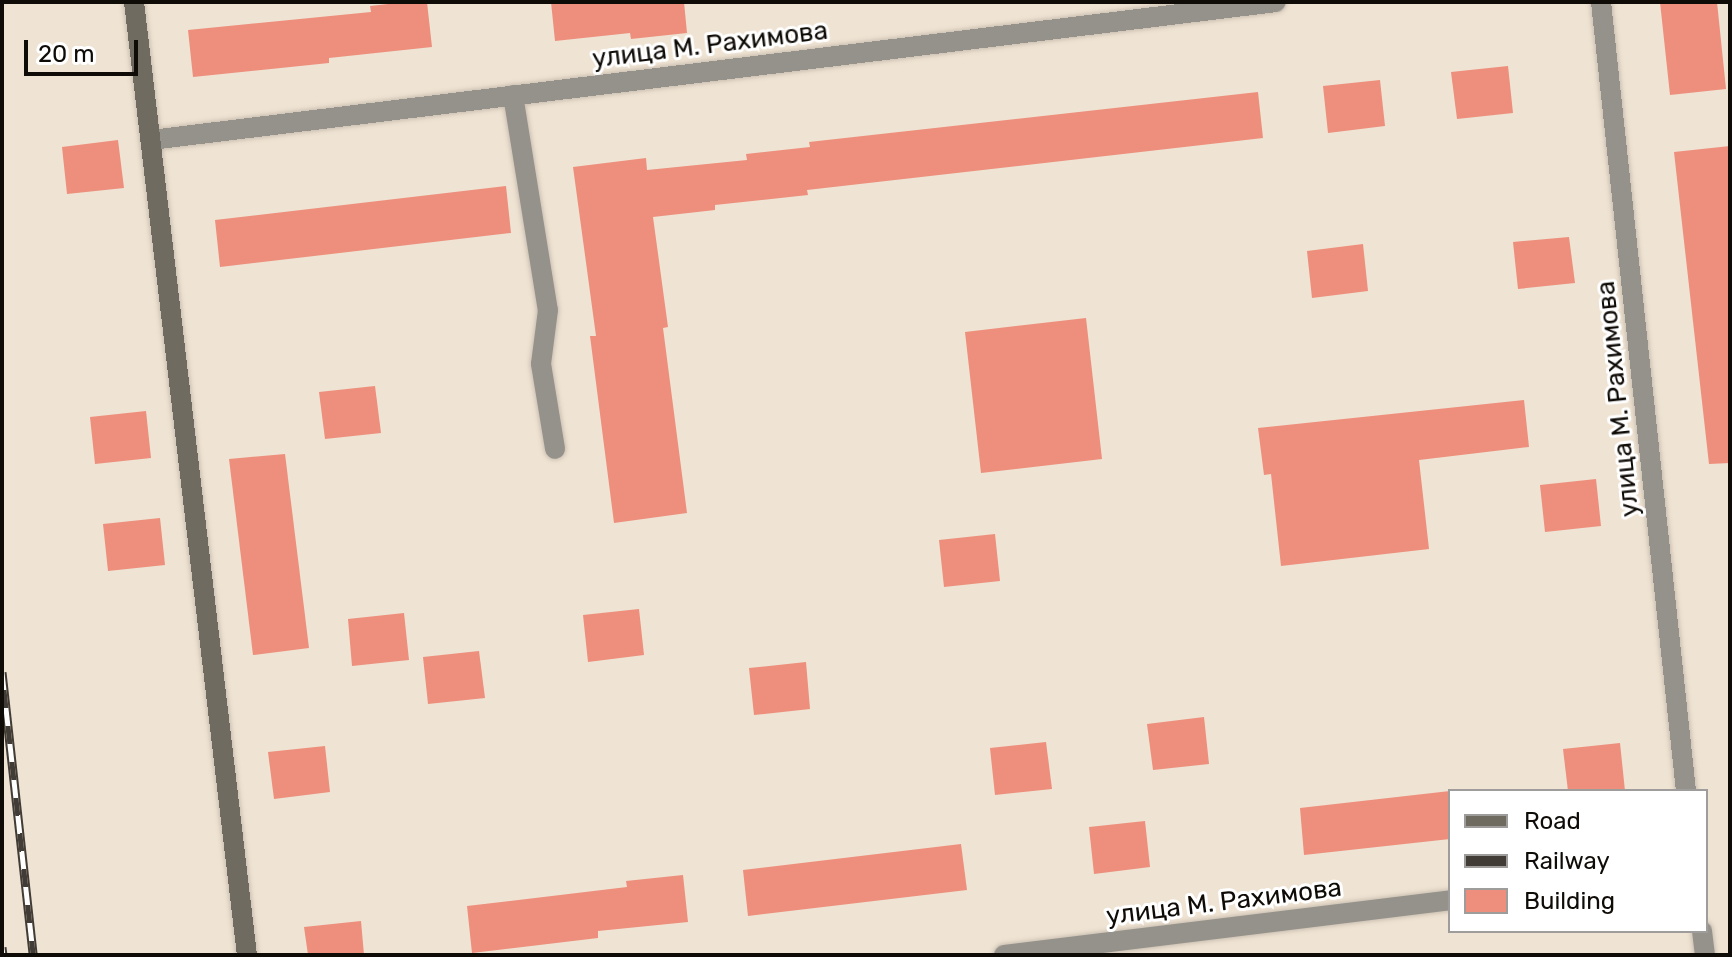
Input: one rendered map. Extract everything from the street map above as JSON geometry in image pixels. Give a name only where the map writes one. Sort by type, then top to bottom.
[{"type":"street","points":[[134,2],[247,955]]},
{"type":"street","name":"улица М. Рахимова","points":[[151,140],[1276,2]]},
{"type":"street","name":"улица М. Рахимова","points":[[1601,2],[1686,789]]},
{"type":"street","points":[[513,95],[548,310],[541,364],[555,449]]},
{"type":"street","name":"улица М. Рахимова","points":[[1004,955],[1448,900]]},
{"type":"street","points":[[1702,933],[1705,955]]},
{"type":"building","points":[[427,2],[432,47],[329,58],[329,63],[193,77],[188,30],[371,12],[370,6]]},
{"type":"building","points":[[551,2],[684,2],[687,33],[631,39],[630,33],[555,41]]},
{"type":"building","points":[[1660,2],[1717,2],[1726,89],[1670,95]]},
{"type":"building","points":[[1508,66],[1513,113],[1457,119],[1451,72]]},
{"type":"building","points":[[1380,80],[1385,126],[1328,133],[1323,86]]},
{"type":"building","points":[[1258,92],[1263,138],[807,190],[808,195],[715,205],[715,210],[653,217],[668,327],[663,328],[687,513],[614,523],[590,336],[596,336],[573,167],[646,158],[647,170],[747,160],[746,154],[810,147],[809,142]]},
{"type":"building","points":[[118,140],[124,188],[67,194],[62,147]]},
{"type":"building","points":[[1730,146],[1730,463],[1709,464],[1674,152]]},
{"type":"building","points":[[506,186],[511,233],[220,267],[215,220]]},
{"type":"building","points":[[1569,237],[1575,283],[1518,289],[1513,242]]},
{"type":"building","points":[[1363,244],[1368,291],[1312,298],[1307,251]]},
{"type":"building","points":[[1086,318],[1102,459],[981,473],[965,332]]},
{"type":"building","points":[[375,386],[381,433],[325,439],[319,392]]},
{"type":"building","points":[[1524,400],[1529,447],[1419,460],[1429,549],[1281,566],[1271,474],[1264,475],[1258,428]]},
{"type":"building","points":[[146,411],[151,458],[95,464],[90,417]]},
{"type":"building","points":[[285,454],[309,648],[253,655],[229,459]]},
{"type":"building","points":[[1596,479],[1601,526],[1545,532],[1540,485]]},
{"type":"building","points":[[160,518],[165,565],[108,571],[103,524]]},
{"type":"building","points":[[995,534],[1000,581],[944,587],[939,540]]},
{"type":"building","points":[[639,609],[644,655],[588,662],[583,615]]},
{"type":"building","points":[[404,613],[409,660],[352,666],[348,619]]},
{"type":"building","points":[[479,651],[485,698],[428,704],[423,657]]},
{"type":"building","points":[[806,662],[810,709],[754,715],[749,668]]},
{"type":"building","points":[[1204,717],[1209,764],[1153,770],[1147,724]]},
{"type":"building","points":[[1046,742],[1052,789],[995,795],[990,748]]},
{"type":"building","points":[[1620,743],[1625,789],[1568,789],[1563,749]]},
{"type":"building","points":[[325,746],[330,792],[274,799],[268,752]]},
{"type":"building","points":[[1448,791],[1448,839],[1304,855],[1300,808]]},
{"type":"building","points":[[1145,821],[1150,867],[1094,874],[1089,827]]},
{"type":"building","points":[[961,844],[967,890],[748,916],[743,870]]},
{"type":"building","points":[[683,875],[688,922],[598,931],[598,938],[472,953],[467,906],[627,887],[626,881]]},
{"type":"building","points":[[361,921],[364,955],[308,955],[304,927]]},
{"type":"railway","points":[[2,672],[33,955]]},
{"type":"railway","points":[[2,947],[3,955]]}]
